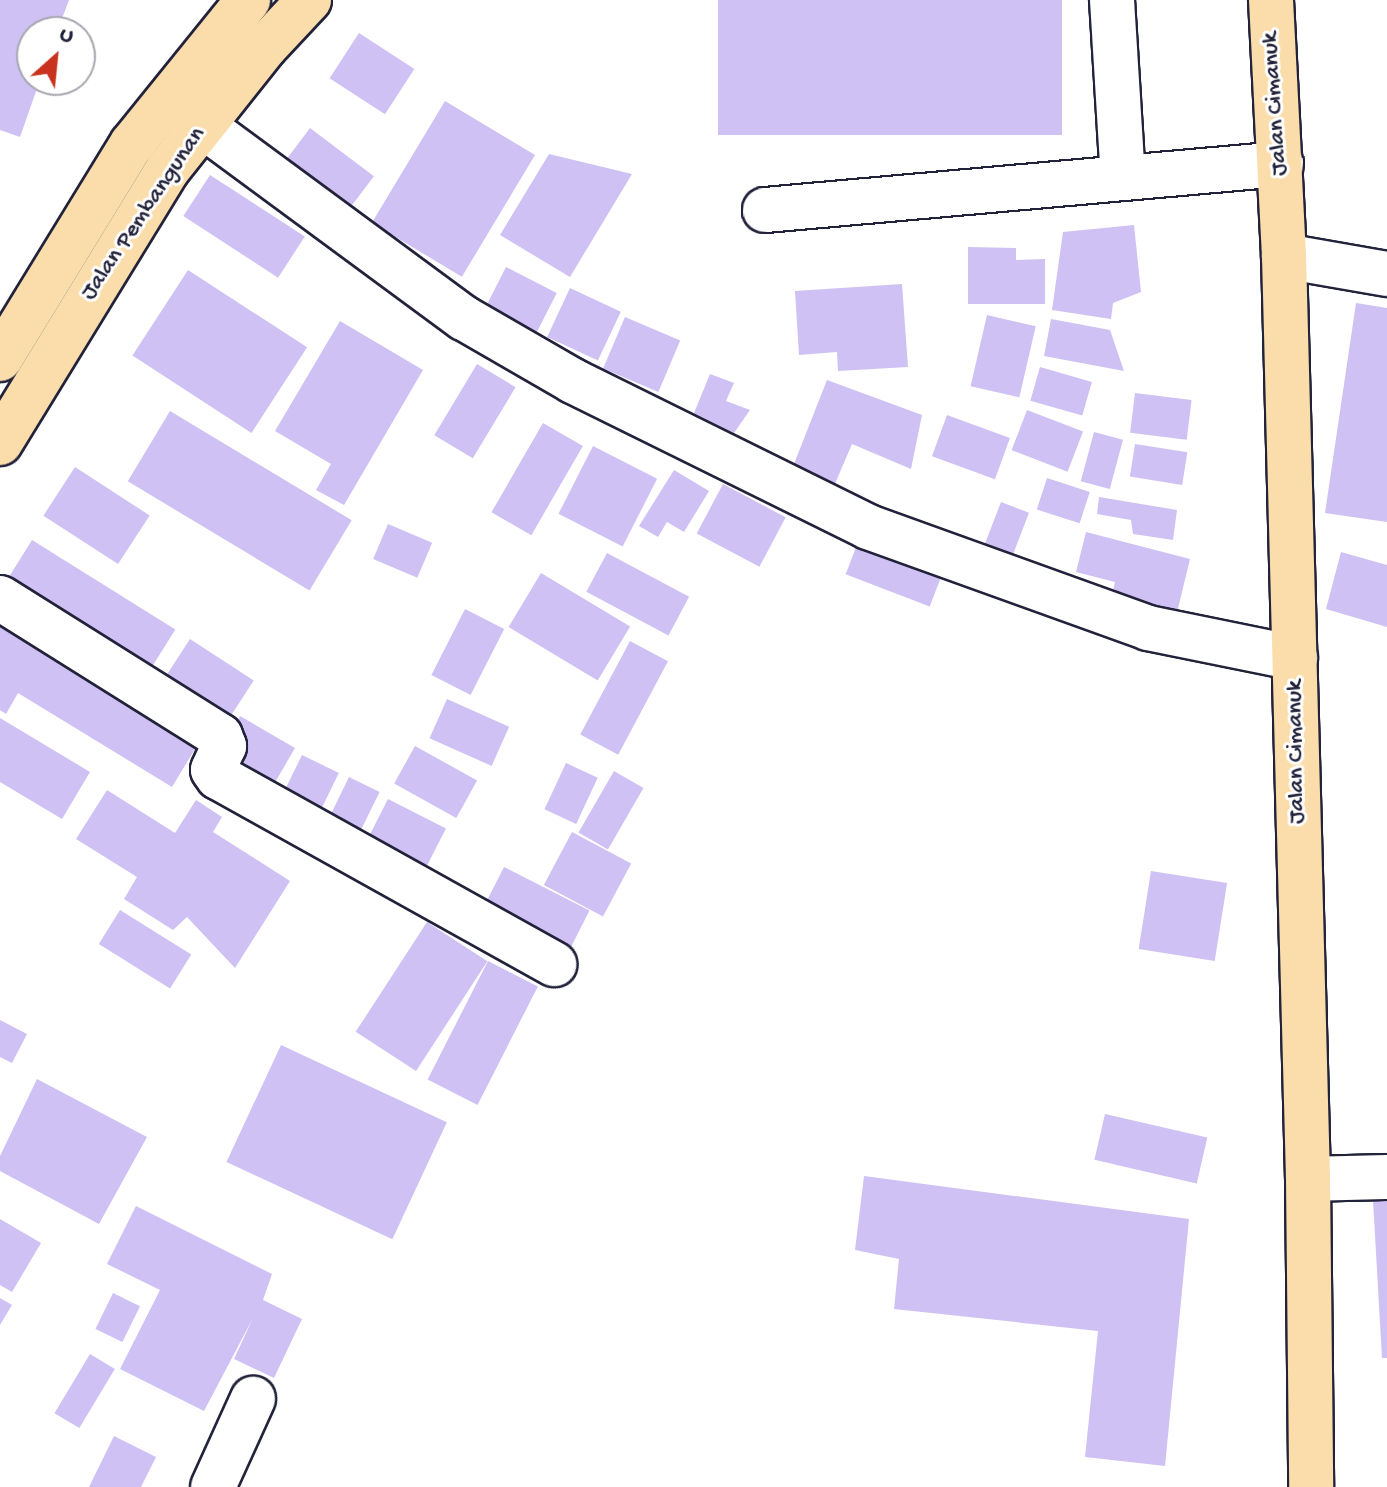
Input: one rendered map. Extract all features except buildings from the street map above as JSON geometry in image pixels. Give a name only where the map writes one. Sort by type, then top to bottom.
[{"type":"main road","name":"Jalan Pembangunan","points":[[0,359],[11,315],[132,144],[248,0]]},
{"type":"main road","name":"Jalan Pembangunan","points":[[0,443],[168,169],[266,46],[309,0]]},
{"type":"main road","name":"Jalan Cimanuk","points":[[1270,9],[1284,256],[1308,1179],[1311,1487]]},
{"type":"street","points":[[1112,0],[1123,178]]},
{"type":"street","points":[[166,99],[464,318],[573,381],[868,527],[1148,628],[1295,658]]},
{"type":"street","points":[[765,210],[1281,164]]},
{"type":"street","points":[[1284,256],[1387,274]]},
{"type":"street","points":[[0,598],[220,736],[224,746],[213,770],[218,777],[554,964]]},
{"type":"street","points":[[1308,1179],[1387,1177]]},
{"type":"street","points":[[213,1487],[253,1399]]}]
